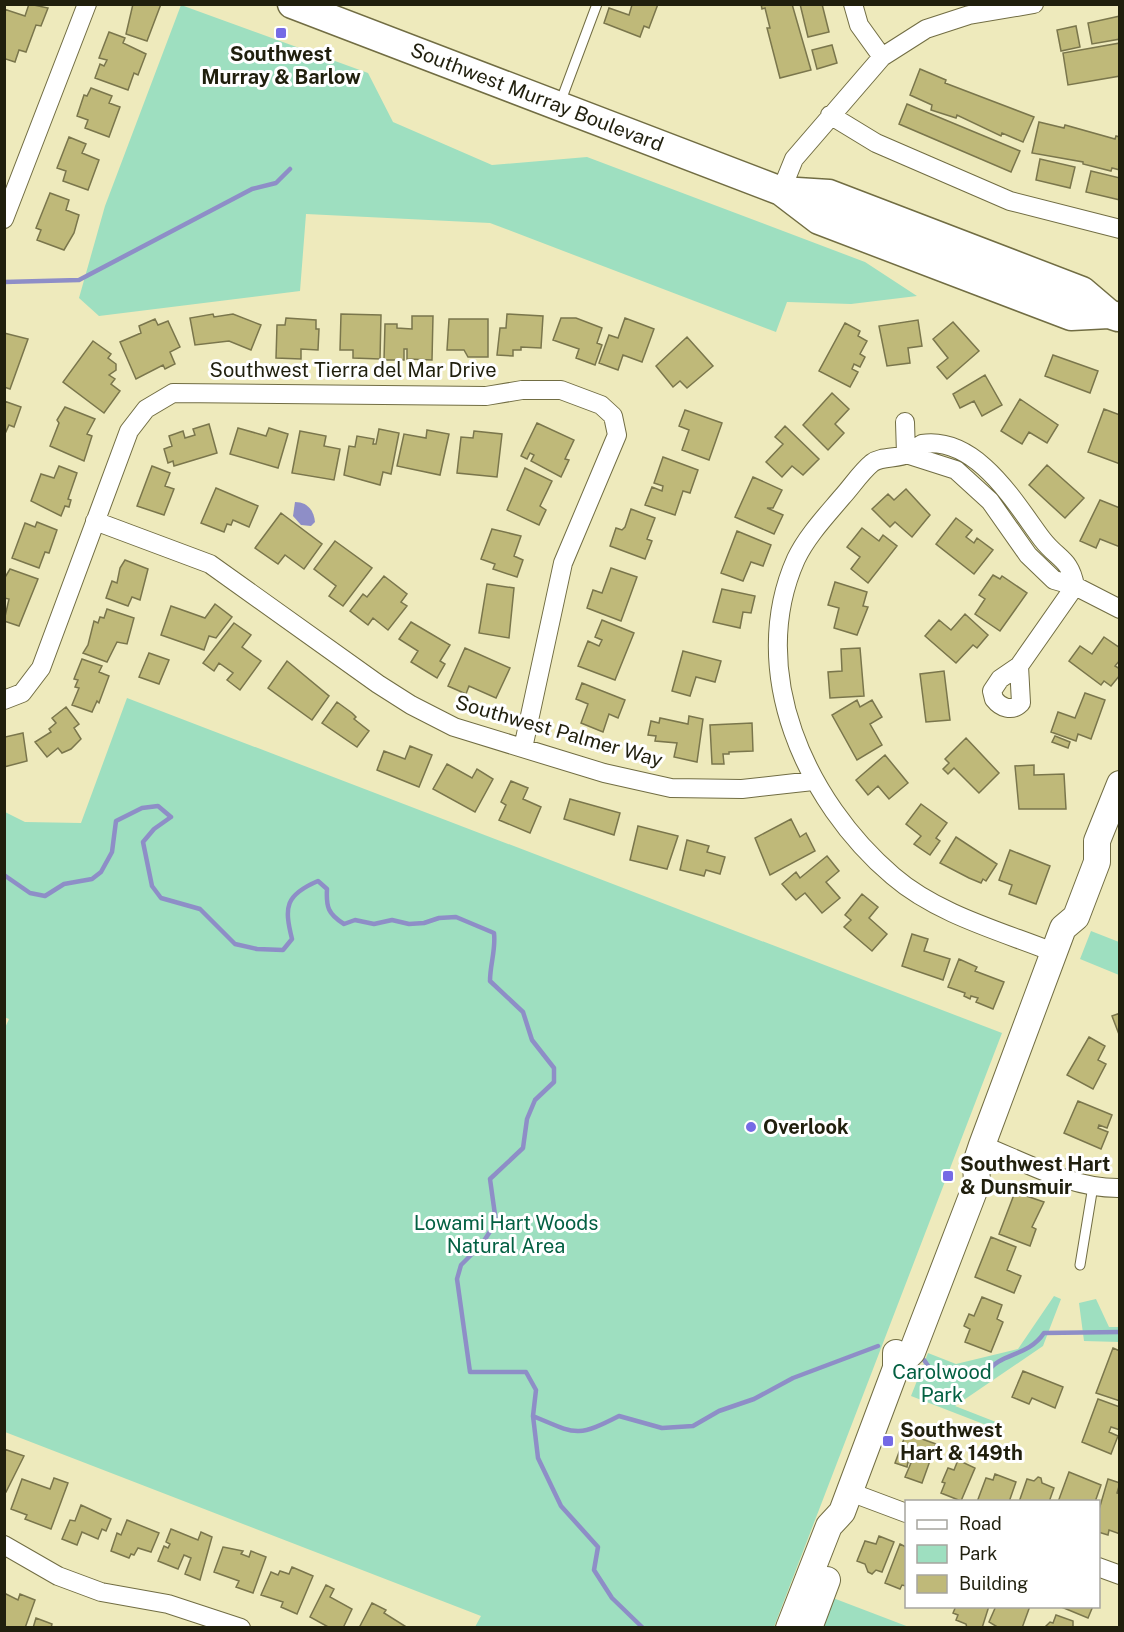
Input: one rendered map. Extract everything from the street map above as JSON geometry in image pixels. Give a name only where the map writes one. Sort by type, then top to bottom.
[{"type":"main road","name":"Southwest Murray Boulevard","points":[[304,7],[781,191],[829,194],[1082,291],[1114,316]]},
{"type":"main road","points":[[789,1628],[829,1526],[846,1502],[896,1368],[912,1352],[977,1183],[979,1154],[1053,952],[1063,928],[1076,917],[1097,862],[1119,784]]},
{"type":"main road","points":[[808,1628],[846,1530],[846,1502]]},
{"type":"street","points":[[5,215],[87,4]]},
{"type":"street","points":[[854,4],[859,25],[882,57]]},
{"type":"street","points":[[781,191],[794,159],[882,57],[926,29],[969,15],[1034,4]]},
{"type":"street","points":[[830,115],[876,144],[1010,201],[1119,229]]},
{"type":"street","name":"Southwest Tierra del Mar Drive","points":[[4,700],[22,693],[41,668],[129,431],[146,409],[173,393],[486,396],[522,390],[561,390],[601,405],[613,416],[617,435],[563,563],[523,748]]},
{"type":"street","points":[[905,422],[906,454]]},
{"type":"street","points":[[1053,952],[942,907],[894,878],[853,836],[813,781],[798,750],[777,662],[781,616],[788,581],[806,542],[874,461],[906,454],[956,470],[972,482],[990,501],[1028,555],[1054,580],[1074,586],[1119,609]]},
{"type":"street","name":"Southwest Palmer Way","points":[[95,521],[210,564],[411,705],[454,727],[604,773],[671,788],[742,789],[813,781]]},
{"type":"street","points":[[1019,666],[1074,586]]},
{"type":"street","points":[[979,1154],[1093,1186],[1119,1188]]},
{"type":"street","points":[[846,1502],[905,1513]]},
{"type":"street","points":[[4,1545],[57,1576],[100,1592],[168,1604],[241,1628]]},
{"type":"street","points":[[1100,1568],[1119,1575]]},
{"type":"lane","points":[[560,106],[597,4]]},
{"type":"lane","points":[[1080,1264],[1093,1186]]},
{"type":"green space","points":[[181,5],[368,73],[393,122],[492,165],[587,157],[865,262],[917,296],[851,304],[787,302],[776,332],[490,223],[306,214],[300,291],[99,316],[79,298],[105,206]]},
{"type":"green space","name":"Lowami Hart Woods Natural Area","points":[[127,698],[1002,1033],[774,1627],[475,1627],[481,1616],[5,1432],[4,1030],[9,1019],[4,1017],[5,812],[25,822],[81,823]]},
{"type":"green space","points":[[1091,931],[1119,942],[1119,975],[1080,959]]},
{"type":"green space","name":"Carolwood Park","points":[[1054,1296],[1061,1299],[1043,1346],[955,1406],[1001,1424],[999,1430],[911,1396],[928,1353],[956,1364],[1018,1349]]},
{"type":"green space","points":[[1096,1299],[1109,1327],[1119,1327],[1119,1342],[1084,1341],[1079,1303]]},
{"type":"green space","points":[[833,1598],[909,1627],[822,1628]]},
{"type":"water","points":[[295,502],[303,503],[311,510],[315,522],[311,526],[301,525],[293,516]]},
{"type":"building","points":[[29,4],[48,8],[41,26],[36,25],[26,52],[19,50],[15,62],[6,59],[4,61],[4,9],[25,16]]},
{"type":"building","points":[[133,4],[161,4],[147,41],[126,34]]},
{"type":"building","points":[[630,4],[658,4],[649,28],[644,26],[640,37],[604,23],[609,8],[629,15],[632,5]]},
{"type":"building","points":[[761,4],[792,4],[811,70],[780,78],[767,28],[770,28],[765,8],[762,9]]},
{"type":"building","points":[[800,4],[822,4],[829,32],[808,37]]},
{"type":"building","points":[[1120,16],[1120,39],[1092,44],[1088,23]]},
{"type":"building","points":[[1076,26],[1080,47],[1061,51],[1057,30]]},
{"type":"building","points":[[109,32],[125,38],[123,43],[146,54],[138,75],[134,73],[128,90],[95,78],[100,64],[104,66],[107,60],[99,58]]},
{"type":"building","points":[[1120,43],[1120,76],[1068,85],[1063,53]]},
{"type":"building","points":[[832,45],[837,63],[817,69],[812,50]]},
{"type":"building","points":[[920,69],[946,80],[945,83],[1034,117],[1023,142],[1002,133],[1001,136],[957,115],[956,118],[931,110],[932,105],[910,95]]},
{"type":"building","points":[[91,88],[112,96],[109,103],[120,107],[109,137],[85,128],[88,120],[77,116],[84,95],[87,96]]},
{"type":"building","points":[[907,104],[1020,151],[1011,172],[899,124]]},
{"type":"building","points":[[1039,122],[1064,128],[1065,125],[1115,139],[1116,136],[1120,137],[1120,170],[1112,168],[1111,171],[1083,164],[1083,162],[1032,153]]},
{"type":"building","points":[[69,137],[86,144],[82,153],[99,160],[88,190],[63,181],[66,171],[57,168]]},
{"type":"building","points":[[1040,159],[1075,167],[1070,188],[1036,180]]},
{"type":"building","points":[[1091,171],[1120,178],[1120,200],[1086,192]]},
{"type":"building","points":[[50,193],[69,200],[66,210],[79,215],[74,233],[64,250],[37,240],[41,230],[36,228]]},
{"type":"building","points":[[213,314],[214,317],[233,314],[261,325],[251,350],[229,341],[195,345],[190,318]]},
{"type":"building","points":[[341,314],[381,315],[380,359],[353,358],[353,350],[340,350]]},
{"type":"building","points":[[507,314],[543,316],[541,348],[521,347],[521,350],[513,350],[513,356],[497,355],[500,328],[506,328]]},
{"type":"building","points":[[412,316],[433,316],[432,360],[407,359],[407,349],[404,349],[404,360],[384,360],[385,324],[397,324],[397,328],[412,329]]},
{"type":"building","points":[[286,318],[316,320],[316,329],[319,329],[318,350],[301,349],[301,359],[276,358],[277,325],[285,325]]},
{"type":"building","points":[[561,318],[576,318],[602,328],[597,343],[602,345],[595,365],[576,358],[579,349],[553,340]]},
{"type":"building","points":[[625,318],[654,329],[642,362],[623,355],[618,370],[599,363],[609,335],[618,338]]},
{"type":"building","points":[[155,319],[158,325],[168,321],[180,347],[170,352],[175,364],[165,369],[163,365],[136,379],[120,342],[141,333],[139,326]]},
{"type":"building","points":[[449,319],[488,319],[488,357],[468,357],[464,350],[447,350]]},
{"type":"building","points":[[918,320],[922,346],[908,348],[910,363],[887,366],[879,326]]},
{"type":"building","points":[[953,322],[979,351],[947,379],[937,367],[948,358],[933,339]]},
{"type":"building","points":[[845,323],[860,331],[858,336],[867,341],[860,354],[865,357],[860,367],[854,364],[852,369],[858,372],[850,387],[819,371]]},
{"type":"building","points":[[4,333],[28,339],[10,389],[4,387]]},
{"type":"building","points":[[687,337],[713,366],[687,388],[680,381],[673,387],[656,366]]},
{"type":"building","points":[[93,341],[111,354],[108,358],[116,364],[116,370],[109,375],[115,379],[111,384],[120,391],[104,413],[63,382]]},
{"type":"building","points":[[1053,355],[1098,371],[1090,393],[1045,376]]},
{"type":"building","points":[[985,375],[1002,405],[982,416],[974,401],[960,408],[953,394]]},
{"type":"building","points":[[832,393],[849,409],[835,424],[844,433],[828,450],[803,425]]},
{"type":"building","points":[[1020,399],[1058,425],[1047,443],[1029,432],[1022,444],[1001,431]]},
{"type":"building","points":[[4,401],[21,407],[14,427],[9,425],[4,436]]},
{"type":"building","points":[[65,407],[95,419],[87,434],[92,436],[84,461],[50,446],[59,423],[57,420]]},
{"type":"building","points":[[1104,409],[1120,415],[1120,464],[1088,452]]},
{"type":"building","points":[[685,410],[722,423],[709,460],[682,450],[689,430],[679,426]]},
{"type":"building","points":[[537,423],[574,440],[565,459],[569,460],[561,477],[531,461],[534,455],[530,453],[527,459],[521,456]]},
{"type":"building","points":[[209,424],[217,453],[174,466],[173,461],[168,463],[164,449],[172,446],[169,436],[183,431],[185,438],[195,435],[193,429]]},
{"type":"building","points":[[785,426],[819,459],[803,475],[792,466],[782,477],[766,462],[783,444],[775,437]]},
{"type":"building","points":[[238,428],[266,436],[269,428],[288,434],[278,468],[230,454]]},
{"type":"building","points":[[379,429],[399,433],[391,474],[383,472],[380,485],[344,475],[349,446],[355,447],[357,436],[374,439],[373,444],[376,444]]},
{"type":"building","points":[[427,430],[449,434],[440,475],[397,466],[404,434],[426,438]]},
{"type":"building","points":[[300,431],[326,436],[324,446],[340,449],[334,480],[292,473]]},
{"type":"building","points":[[474,431],[502,434],[497,477],[457,473],[461,437],[473,438]]},
{"type":"building","points":[[663,457],[698,470],[690,493],[683,491],[675,515],[645,505],[652,487],[662,491],[663,486],[654,483]]},
{"type":"building","points":[[1047,465],[1084,498],[1065,518],[1029,485]]},
{"type":"building","points":[[59,466],[77,473],[68,499],[71,500],[69,507],[65,506],[61,516],[31,501],[41,474],[54,478]]},
{"type":"building","points":[[152,466],[170,473],[165,486],[174,489],[164,515],[137,506]]},
{"type":"building","points":[[525,468],[552,481],[540,506],[546,510],[539,525],[507,510]]},
{"type":"building","points":[[753,477],[782,490],[773,508],[767,508],[783,515],[774,534],[735,517]]},
{"type":"building","points":[[216,488],[258,506],[249,527],[233,520],[231,525],[227,524],[224,532],[201,523]]},
{"type":"building","points":[[906,489],[930,515],[912,537],[895,522],[890,527],[872,509],[888,494],[894,500]]},
{"type":"building","points":[[1100,500],[1120,508],[1120,547],[1100,539],[1096,548],[1080,541]]},
{"type":"building","points":[[631,509],[655,518],[647,539],[652,541],[645,559],[610,546],[616,528],[622,530],[625,527]]},
{"type":"building","points":[[281,513],[322,544],[304,569],[285,555],[278,564],[255,548]]},
{"type":"building","points":[[956,518],[972,530],[966,537],[974,543],[977,538],[993,550],[974,574],[936,544]]},
{"type":"building","points":[[37,522],[57,530],[49,553],[45,552],[39,568],[12,558],[25,523],[35,527]]},
{"type":"building","points":[[862,528],[879,541],[883,535],[897,546],[868,583],[851,569],[860,557],[847,547]]},
{"type":"building","points":[[492,529],[521,536],[514,556],[523,560],[517,577],[493,569],[495,564],[481,559]]},
{"type":"building","points":[[737,531],[771,545],[763,566],[751,562],[743,581],[721,573]]},
{"type":"building","points":[[335,541],[372,568],[343,606],[329,596],[336,586],[314,569]]},
{"type":"building","points":[[125,560],[148,569],[140,600],[132,597],[128,606],[106,598],[112,581],[117,583],[120,568]]},
{"type":"building","points":[[611,568],[637,577],[621,621],[587,608],[593,590],[602,593]]},
{"type":"building","points":[[10,569],[38,579],[19,626],[4,621],[9,599],[4,598],[4,579]]},
{"type":"building","points":[[993,575],[1000,579],[1002,576],[1027,593],[1000,631],[975,614],[985,599],[979,595]]},
{"type":"building","points":[[384,576],[407,594],[401,602],[407,606],[388,630],[373,618],[368,625],[350,611],[363,594],[367,597]]},
{"type":"building","points":[[835,582],[867,592],[863,606],[868,607],[857,635],[834,628],[839,608],[828,605]]},
{"type":"building","points":[[487,584],[514,588],[509,638],[479,633]]},
{"type":"building","points":[[722,589],[755,596],[751,613],[743,612],[740,628],[713,622]]},
{"type":"building","points":[[215,604],[232,617],[216,638],[209,636],[204,650],[161,635],[171,606],[205,618]]},
{"type":"building","points":[[107,609],[134,618],[127,644],[117,642],[107,662],[83,653],[88,645],[94,621],[98,623],[100,617],[104,618]]},
{"type":"building","points":[[965,614],[988,635],[977,648],[973,645],[956,663],[925,636],[939,620],[951,630]]},
{"type":"building","points":[[602,620],[634,633],[615,680],[578,666],[588,641],[599,646],[602,640],[595,637]]},
{"type":"building","points":[[411,622],[450,645],[440,661],[445,664],[437,678],[411,662],[418,651],[399,639]]},
{"type":"building","points":[[234,623],[251,635],[242,647],[261,661],[240,690],[227,680],[233,673],[219,663],[214,671],[203,663]]},
{"type":"building","points":[[1104,637],[1120,648],[1120,660],[1115,666],[1120,669],[1120,675],[1111,686],[1104,681],[1101,685],[1069,661],[1080,646],[1092,654]]},
{"type":"building","points":[[465,648],[510,668],[496,698],[469,686],[466,694],[448,686]]},
{"type":"building","points":[[860,648],[864,696],[830,698],[828,672],[842,671],[841,649]]},
{"type":"building","points":[[683,651],[721,661],[715,682],[696,677],[690,696],[672,691]]},
{"type":"building","points":[[149,653],[169,660],[159,684],[139,677]]},
{"type":"building","points":[[82,659],[102,666],[99,672],[109,676],[99,703],[97,701],[92,712],[72,705],[79,688],[75,687],[78,680],[74,679]]},
{"type":"building","points":[[287,661],[329,696],[312,720],[268,688]]},
{"type":"building","points":[[944,671],[950,720],[926,722],[920,674]]},
{"type":"building","points":[[582,683],[625,700],[618,718],[609,714],[603,732],[581,723],[588,704],[576,699]]},
{"type":"building","points":[[1085,693],[1105,700],[1091,739],[1078,734],[1076,741],[1051,732],[1058,712],[1075,718]]},
{"type":"building","points":[[857,700],[860,707],[872,700],[882,717],[870,724],[882,745],[857,760],[832,715]]},
{"type":"building","points":[[337,702],[352,713],[356,717],[354,719],[369,731],[357,747],[322,723]]},
{"type":"building","points":[[66,707],[79,724],[74,728],[81,739],[71,749],[62,753],[58,748],[47,757],[35,742],[51,732],[49,729],[56,723],[52,718]]},
{"type":"building","points":[[689,716],[703,719],[697,762],[674,757],[677,743],[655,741],[656,736],[648,735],[651,721],[659,723],[660,718],[688,724]]},
{"type":"building","points":[[752,723],[753,751],[729,752],[729,754],[723,754],[724,764],[712,764],[710,725]]},
{"type":"building","points":[[23,733],[27,761],[4,767],[5,737]]},
{"type":"building","points":[[1055,736],[1070,742],[1068,748],[1052,742]]},
{"type":"building","points":[[966,738],[999,773],[979,793],[954,768],[948,774],[943,769],[949,763],[945,759]]},
{"type":"building","points":[[410,746],[432,755],[419,787],[377,770],[384,751],[405,759]]},
{"type":"building","points":[[885,755],[908,783],[889,799],[878,786],[868,795],[856,780]]},
{"type":"building","points":[[447,764],[472,778],[477,769],[493,779],[475,812],[433,789]]},
{"type":"building","points":[[1034,765],[1034,775],[1064,774],[1066,809],[1019,809],[1015,766]]},
{"type":"building","points":[[511,781],[528,788],[523,799],[541,807],[530,833],[499,820],[506,805],[501,802]]},
{"type":"building","points":[[570,799],[620,813],[614,835],[564,819]]},
{"type":"building","points":[[921,804],[947,823],[936,838],[940,841],[930,855],[914,844],[921,836],[906,824]]},
{"type":"building","points":[[791,819],[800,837],[806,833],[815,851],[770,875],[755,838]]},
{"type":"building","points":[[638,826],[678,836],[667,869],[630,860]]},
{"type":"building","points":[[956,837],[997,864],[986,881],[983,879],[981,883],[940,863]]},
{"type":"building","points":[[687,840],[709,846],[707,852],[725,857],[720,874],[706,870],[704,876],[680,870]]},
{"type":"building","points":[[1010,850],[1050,866],[1036,904],[1009,894],[1012,885],[999,880]]},
{"type":"building","points":[[827,856],[839,871],[826,882],[840,898],[822,913],[805,893],[796,900],[782,884],[796,872],[800,878]]},
{"type":"building","points":[[862,894],[878,907],[869,918],[887,934],[872,951],[844,927],[851,920],[845,915]]},
{"type":"building","points":[[912,934],[928,939],[924,951],[950,959],[943,980],[902,966]]},
{"type":"building","points":[[959,959],[977,967],[975,971],[1004,982],[993,1009],[976,1002],[978,998],[971,996],[970,999],[964,996],[965,993],[948,987]]},
{"type":"building","points":[[1120,1013],[1120,1037],[1112,1016]]},
{"type":"building","points":[[1089,1037],[1105,1046],[1098,1060],[1106,1064],[1093,1089],[1067,1075]]},
{"type":"building","points":[[1078,1101],[1112,1115],[1107,1128],[1099,1125],[1098,1128],[1108,1132],[1101,1149],[1064,1133]]},
{"type":"building","points":[[1015,1192],[1044,1202],[1032,1227],[1036,1229],[1030,1246],[999,1234]]},
{"type":"building","points":[[991,1237],[1016,1247],[1007,1270],[1021,1276],[1014,1293],[975,1277]]},
{"type":"building","points":[[982,1297],[1002,1305],[997,1319],[1003,1322],[991,1352],[965,1342],[970,1329],[964,1326],[969,1314],[974,1316]]},
{"type":"building","points":[[1113,1348],[1120,1351],[1120,1401],[1096,1393]]},
{"type":"building","points":[[1023,1371],[1063,1387],[1055,1408],[1032,1398],[1029,1404],[1012,1397]]},
{"type":"building","points":[[1098,1399],[1120,1407],[1120,1430],[1111,1427],[1109,1432],[1118,1436],[1111,1454],[1082,1442]]},
{"type":"building","points":[[908,1428],[924,1434],[922,1439],[936,1444],[922,1483],[905,1477],[911,1463],[908,1462],[907,1467],[895,1463]]},
{"type":"building","points":[[4,1449],[24,1456],[6,1492],[4,1491]]},
{"type":"building","points":[[958,1460],[975,1468],[961,1500],[941,1493],[945,1483],[942,1482],[948,1468],[954,1470]]},
{"type":"building","points":[[1069,1472],[1101,1485],[1096,1500],[1059,1500]]},
{"type":"building","points":[[995,1474],[1016,1482],[1010,1500],[978,1500],[986,1478],[993,1480]]},
{"type":"building","points":[[1038,1477],[1041,1478],[1042,1483],[1054,1488],[1050,1500],[1020,1500],[1027,1479],[1034,1481]]},
{"type":"building","points":[[54,1478],[68,1483],[51,1529],[25,1519],[27,1515],[11,1509],[22,1479],[50,1489]]},
{"type":"building","points":[[1108,1479],[1120,1483],[1117,1493],[1120,1494],[1120,1534],[1109,1530],[1108,1535],[1100,1533],[1100,1506]]},
{"type":"building","points":[[81,1505],[111,1519],[106,1531],[102,1529],[98,1539],[82,1532],[77,1545],[62,1539],[70,1520],[75,1521]]},
{"type":"building","points":[[127,1520],[159,1533],[151,1552],[138,1548],[129,1558],[111,1551],[117,1533],[121,1535]]},
{"type":"building","points":[[171,1529],[198,1540],[201,1532],[212,1537],[200,1580],[185,1574],[191,1558],[184,1555],[178,1569],[158,1561],[164,1546],[168,1548],[170,1544],[166,1542]]},
{"type":"building","points":[[879,1536],[894,1542],[882,1572],[876,1570],[872,1574],[868,1572],[865,1564],[857,1561],[865,1541],[876,1544]]},
{"type":"building","points":[[900,1544],[905,1546],[905,1586],[902,1585],[900,1589],[885,1583]]},
{"type":"building","points":[[223,1547],[243,1551],[241,1554],[249,1557],[251,1551],[266,1557],[253,1593],[236,1587],[239,1581],[214,1572]]},
{"type":"building","points":[[292,1567],[313,1576],[297,1614],[281,1607],[283,1602],[261,1595],[271,1572],[278,1575],[280,1571],[289,1574]]},
{"type":"building","points":[[326,1585],[334,1589],[330,1597],[352,1609],[343,1628],[330,1628],[310,1617]]},
{"type":"building","points":[[4,1593],[18,1600],[20,1594],[35,1600],[25,1628],[4,1628]]},
{"type":"building","points":[[372,1603],[386,1610],[384,1613],[408,1628],[359,1628]]},
{"type":"building","points":[[955,1608],[988,1608],[982,1628],[967,1628],[966,1624],[956,1620],[958,1615],[953,1613]]},
{"type":"building","points":[[995,1608],[1029,1608],[1022,1628],[999,1628],[989,1622]]},
{"type":"building","points":[[1064,1608],[1092,1608],[1088,1618]]},
{"type":"building","points":[[1056,1615],[1073,1621],[1073,1628],[1044,1628],[1050,1622],[1053,1623]]},
{"type":"building","points":[[36,1618],[52,1624],[51,1628],[33,1628]]},
{"type":"waterway","points":[[4,282],[79,280],[252,189],[276,183],[290,169]]},
{"type":"waterway","points":[[4,875],[30,893],[45,896],[64,884],[92,879],[101,872],[112,852],[116,821],[142,808],[158,806],[171,817],[154,829],[143,842],[152,886],[161,898],[200,909],[235,944],[257,949],[283,950],[292,939],[288,910],[293,897],[299,891],[318,881],[327,889],[327,901],[331,913],[344,924],[355,920],[374,924],[392,920],[409,924],[456,917],[494,933],[490,981],[523,1012],[532,1040],[554,1068],[554,1082],[535,1100],[527,1119],[523,1148],[490,1179],[496,1222],[482,1244],[461,1265],[457,1279],[470,1372],[526,1372],[536,1390],[533,1416],[538,1458],[561,1506],[598,1547],[594,1570],[612,1598],[643,1628]]},
{"type":"waterway","points":[[924,1360],[933,1373],[987,1373],[999,1361],[1030,1347],[1044,1333],[1120,1332]]},
{"type":"waterway","points":[[533,1416],[559,1427],[576,1431],[593,1428],[619,1416],[662,1428],[693,1426],[719,1411],[754,1399],[793,1378],[878,1346]]},
{"type":"place","name":"Southwest Murray & Barlow","points":[[281,33]]},
{"type":"place","name":"Overlook","points":[[751,1127]]},
{"type":"place","name":"Southwest Hart & Dunsmuir","points":[[948,1176]]},
{"type":"place","name":"Southwest Hart & 149th","points":[[888,1441]]}]
